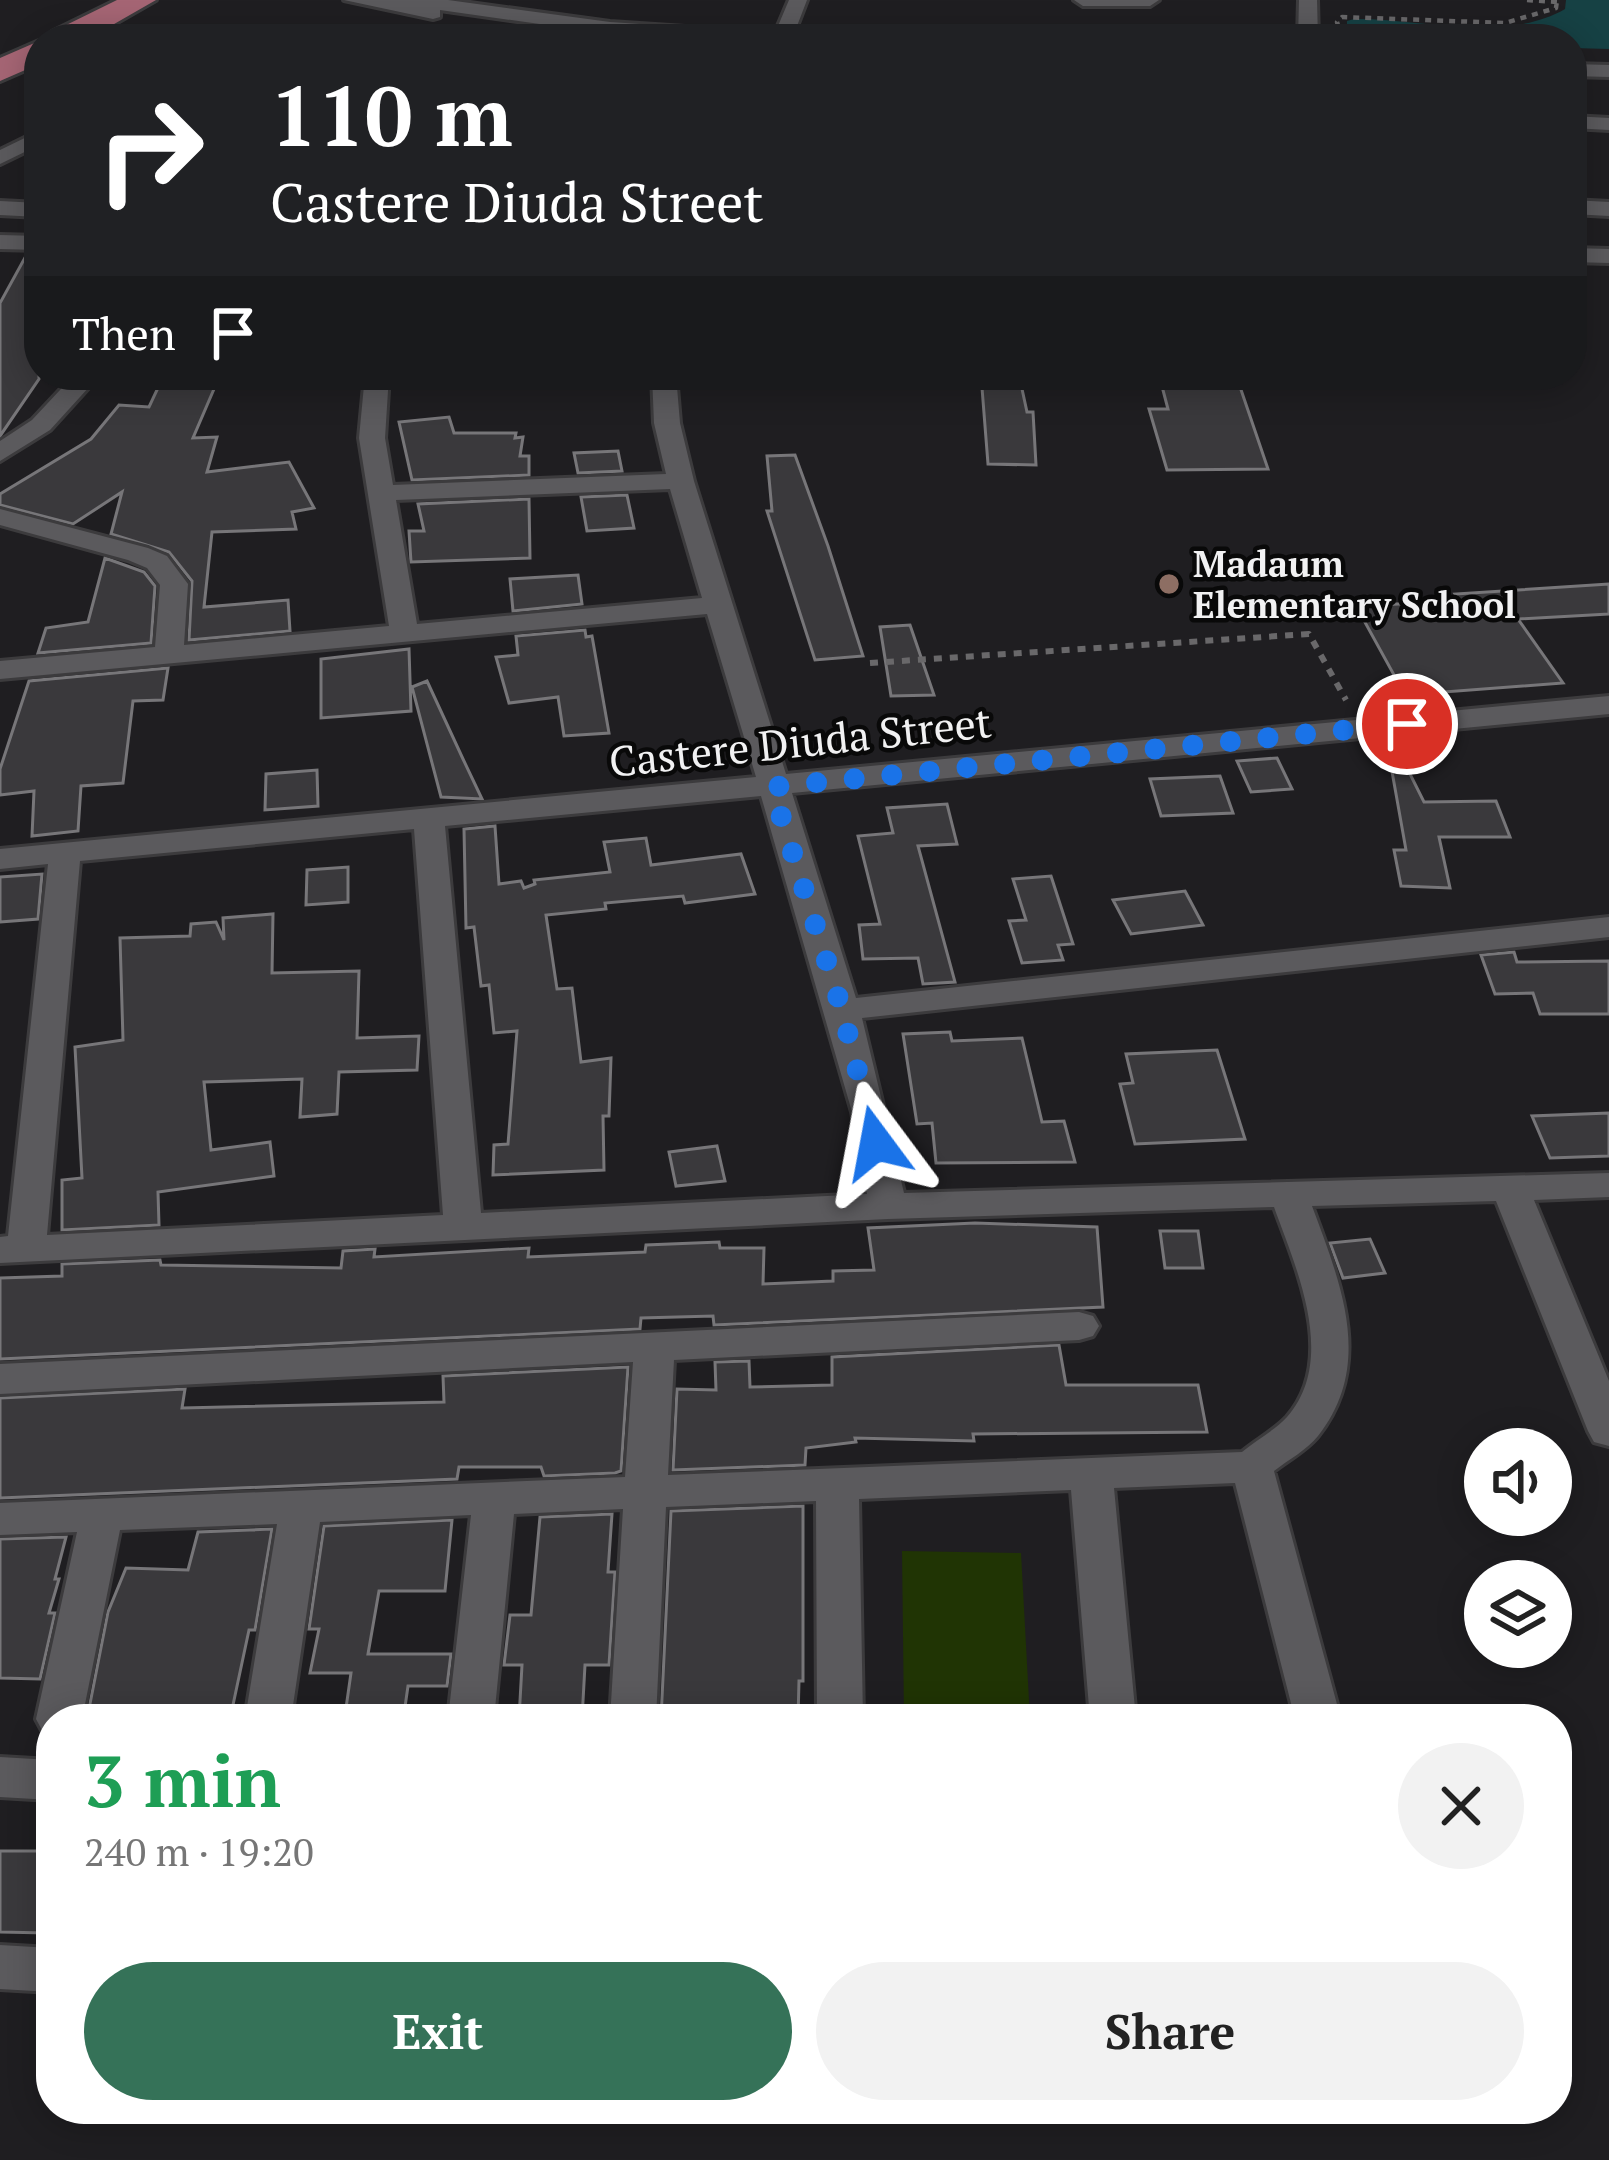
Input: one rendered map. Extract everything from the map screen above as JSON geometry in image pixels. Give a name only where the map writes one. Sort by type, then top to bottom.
[{"type":"main road","points":[[93,24],[141,0]]},
{"type":"street","points":[[353,0],[528,24]]},
{"type":"street","points":[[408,0],[581,24]]},
{"type":"street","points":[[1083,0],[1150,0]]},
{"type":"street","points":[[0,453],[41,425],[74,390]]},
{"type":"street","points":[[374,390],[370,411],[379,493],[404,633]]},
{"type":"street","points":[[665,390],[667,423],[681,481],[842,1010],[870,1112],[888,1206]]},
{"type":"street","points":[[379,493],[681,481]]},
{"type":"street","points":[[0,518],[158,562],[174,584],[169,654]]},
{"type":"street","points":[[0,670],[718,605]]},
{"type":"street","name":"Castere Diuda Street","points":[[0,859],[1609,706]]},
{"type":"street","points":[[429,820],[463,1225]]},
{"type":"street","points":[[65,853],[13,1249],[888,1206],[1609,1186]]},
{"type":"street","points":[[842,1010],[1609,926]]},
{"type":"street","points":[[1511,1191],[1609,1431]]},
{"type":"street","points":[[0,1519],[1252,1467],[1305,1424],[1330,1370],[1332,1334],[1324,1300],[1289,1196]]},
{"type":"street","points":[[0,1379],[1079,1326]]},
{"type":"street","points":[[634,1704],[654,1347]]},
{"type":"street","points":[[1252,1467],[1314,1704]]},
{"type":"street","points":[[1091,1474],[1112,1704]]},
{"type":"street","points":[[838,1484],[840,1704]]},
{"type":"street","points":[[473,1704],[494,1498]]},
{"type":"street","points":[[270,1704],[301,1507]]},
{"type":"street","points":[[61,1704],[102,1515]]},
{"type":"street","points":[[0,1967],[36,1969]]},
{"type":"path","points":[[1527,0],[1558,1]]},
{"type":"path","points":[[1339,24],[1338,20],[1349,16],[1516,22],[1547,13],[1558,1]]},
{"type":"path","points":[[870,663],[1309,634],[1346,700]]},
{"type":"green space","points":[[902,1551],[1021,1553],[1029,1704],[904,1704]]},
{"type":"water","points":[[1566,0],[1609,0],[1609,49],[1587,48],[1587,24],[1520,24],[1565,9]]},
{"type":"water","points":[[1354,19],[1426,24],[1347,24]]},
{"type":"building","points":[[24,259],[24,390],[31,390],[0,436],[0,303]]},
{"type":"building","points":[[157,390],[214,390],[193,438],[217,437],[207,472],[289,462],[314,508],[292,512],[296,529],[212,532],[204,607],[288,600],[290,631],[189,640],[192,581],[169,552],[111,534],[122,492],[73,524],[0,505],[0,494],[91,439],[119,405],[149,407]]},
{"type":"building","points":[[982,390],[1022,390],[1027,412],[1033,412],[1036,465],[988,464]]},
{"type":"building","points":[[1163,390],[1241,390],[1268,469],[1167,470],[1149,409],[1168,409]]},
{"type":"building","points":[[449,417],[454,433],[523,437],[520,456],[529,456],[529,475],[412,480],[399,422]]},
{"type":"building","points":[[618,451],[622,471],[578,473],[574,453]]},
{"type":"building","points":[[795,455],[863,656],[815,660],[767,511],[772,511],[767,456]]},
{"type":"building","points":[[627,495],[634,528],[587,531],[581,497]]},
{"type":"building","points":[[529,499],[530,558],[411,562],[409,531],[424,531],[418,504]]},
{"type":"building","points":[[105,558],[144,572],[155,586],[151,643],[38,653],[46,628],[88,622]]},
{"type":"building","points":[[578,575],[582,604],[513,611],[510,579]]},
{"type":"building","points":[[1609,584],[1609,614],[1518,619],[1563,683],[1405,695],[1356,606],[1459,601],[1455,594]]},
{"type":"building","points":[[910,625],[934,695],[891,696],[880,627]]},
{"type":"building","points":[[585,630],[586,637],[592,636],[609,733],[564,736],[558,697],[509,703],[496,657],[518,655],[516,636]]},
{"type":"building","points":[[409,649],[411,711],[321,718],[321,659]]},
{"type":"building","points":[[168,668],[163,700],[133,701],[123,783],[81,786],[78,831],[32,836],[34,791],[0,795],[0,769],[29,681]]},
{"type":"building","points":[[427,681],[482,799],[441,797],[412,687]]},
{"type":"building","points":[[1396,746],[1424,802],[1496,801],[1510,837],[1439,837],[1450,888],[1401,886],[1394,850],[1406,850],[1388,749]]},
{"type":"building","points":[[1277,758],[1292,789],[1251,792],[1237,761]]},
{"type":"building","points":[[317,770],[318,806],[265,810],[266,774]]},
{"type":"building","points":[[1220,776],[1233,813],[1161,816],[1150,779]]},
{"type":"building","points":[[947,804],[957,844],[918,846],[955,982],[923,984],[918,958],[863,959],[859,925],[880,924],[858,836],[893,833],[887,808]]},
{"type":"building","points":[[495,826],[499,884],[521,881],[524,888],[535,884],[534,880],[610,872],[604,842],[646,838],[651,865],[741,854],[755,894],[685,903],[683,896],[605,903],[606,909],[546,915],[557,989],[572,988],[581,1062],[611,1058],[609,1116],[603,1116],[604,1170],[493,1175],[494,1145],[508,1144],[517,1031],[494,1033],[489,985],[481,986],[474,927],[466,928],[464,829]]},
{"type":"building","points":[[348,867],[348,902],[306,905],[307,870]]},
{"type":"building","points":[[42,874],[38,919],[0,922],[0,877]]},
{"type":"building","points":[[1051,876],[1073,944],[1058,945],[1063,960],[1022,963],[1009,921],[1026,920],[1013,879]]},
{"type":"building","points":[[1185,891],[1203,925],[1131,934],[1113,900]]},
{"type":"building","points":[[273,914],[272,973],[359,971],[357,1038],[419,1036],[417,1070],[339,1072],[337,1114],[300,1117],[302,1079],[204,1082],[211,1150],[270,1142],[274,1176],[158,1192],[159,1225],[62,1230],[62,1180],[82,1178],[75,1047],[123,1040],[120,938],[190,936],[191,924],[216,922],[224,940],[223,918]]},
{"type":"building","points":[[1514,952],[1517,962],[1609,961],[1609,1014],[1540,1014],[1533,993],[1495,994],[1481,955]]},
{"type":"building","points":[[950,1032],[952,1041],[1022,1038],[1042,1122],[1064,1121],[1075,1162],[936,1163],[932,1123],[917,1124],[903,1034]]},
{"type":"building","points":[[1217,1050],[1245,1139],[1135,1144],[1120,1084],[1133,1083],[1126,1054]]},
{"type":"building","points":[[1609,1113],[1609,1156],[1550,1158],[1532,1116]]},
{"type":"building","points":[[717,1146],[725,1181],[676,1186],[669,1152]]},
{"type":"building","points":[[975,1223],[1097,1227],[1103,1307],[714,1325],[713,1316],[641,1318],[640,1329],[0,1359],[0,1278],[62,1276],[62,1264],[160,1260],[161,1265],[341,1268],[343,1251],[375,1249],[374,1257],[529,1248],[528,1257],[645,1252],[646,1245],[719,1242],[720,1248],[764,1248],[763,1284],[833,1281],[833,1271],[874,1270],[868,1228]]},
{"type":"building","points":[[1160,1231],[1198,1231],[1203,1268],[1165,1268]]},
{"type":"building","points":[[1370,1239],[1385,1273],[1343,1278],[1330,1243]]},
{"type":"building","points":[[1059,1345],[1066,1385],[1198,1385],[1207,1432],[973,1434],[974,1441],[855,1438],[856,1442],[806,1448],[805,1465],[673,1470],[677,1389],[716,1390],[715,1362],[749,1361],[750,1387],[832,1385],[832,1357]]},
{"type":"building","points":[[628,1367],[621,1471],[615,1473],[544,1476],[541,1467],[459,1467],[457,1479],[0,1498],[0,1398],[185,1389],[182,1408],[444,1402],[443,1376]]},
{"type":"building","points":[[803,1506],[803,1681],[799,1681],[798,1704],[662,1704],[671,1511]]},
{"type":"building","points":[[612,1514],[608,1572],[615,1572],[609,1665],[585,1665],[583,1704],[520,1704],[522,1665],[504,1665],[510,1615],[531,1615],[540,1517]]},
{"type":"building","points":[[452,1520],[445,1591],[379,1591],[368,1654],[451,1654],[447,1686],[408,1686],[405,1704],[347,1704],[351,1673],[310,1673],[319,1629],[309,1629],[324,1526]]},
{"type":"building","points":[[272,1529],[255,1630],[249,1630],[233,1704],[90,1704],[108,1612],[126,1568],[188,1570],[198,1532]]},
{"type":"building","points":[[66,1537],[40,1679],[0,1678],[0,1539]]},
{"type":"building","points":[[0,1851],[36,1851],[36,1933],[0,1932]]},
{"type":"place","name":"Madaum Elementary School","points":[[1169,584]]},
{"type":"route","points":[[876,1143],[842,1010],[772,787],[1407,724]]}]
